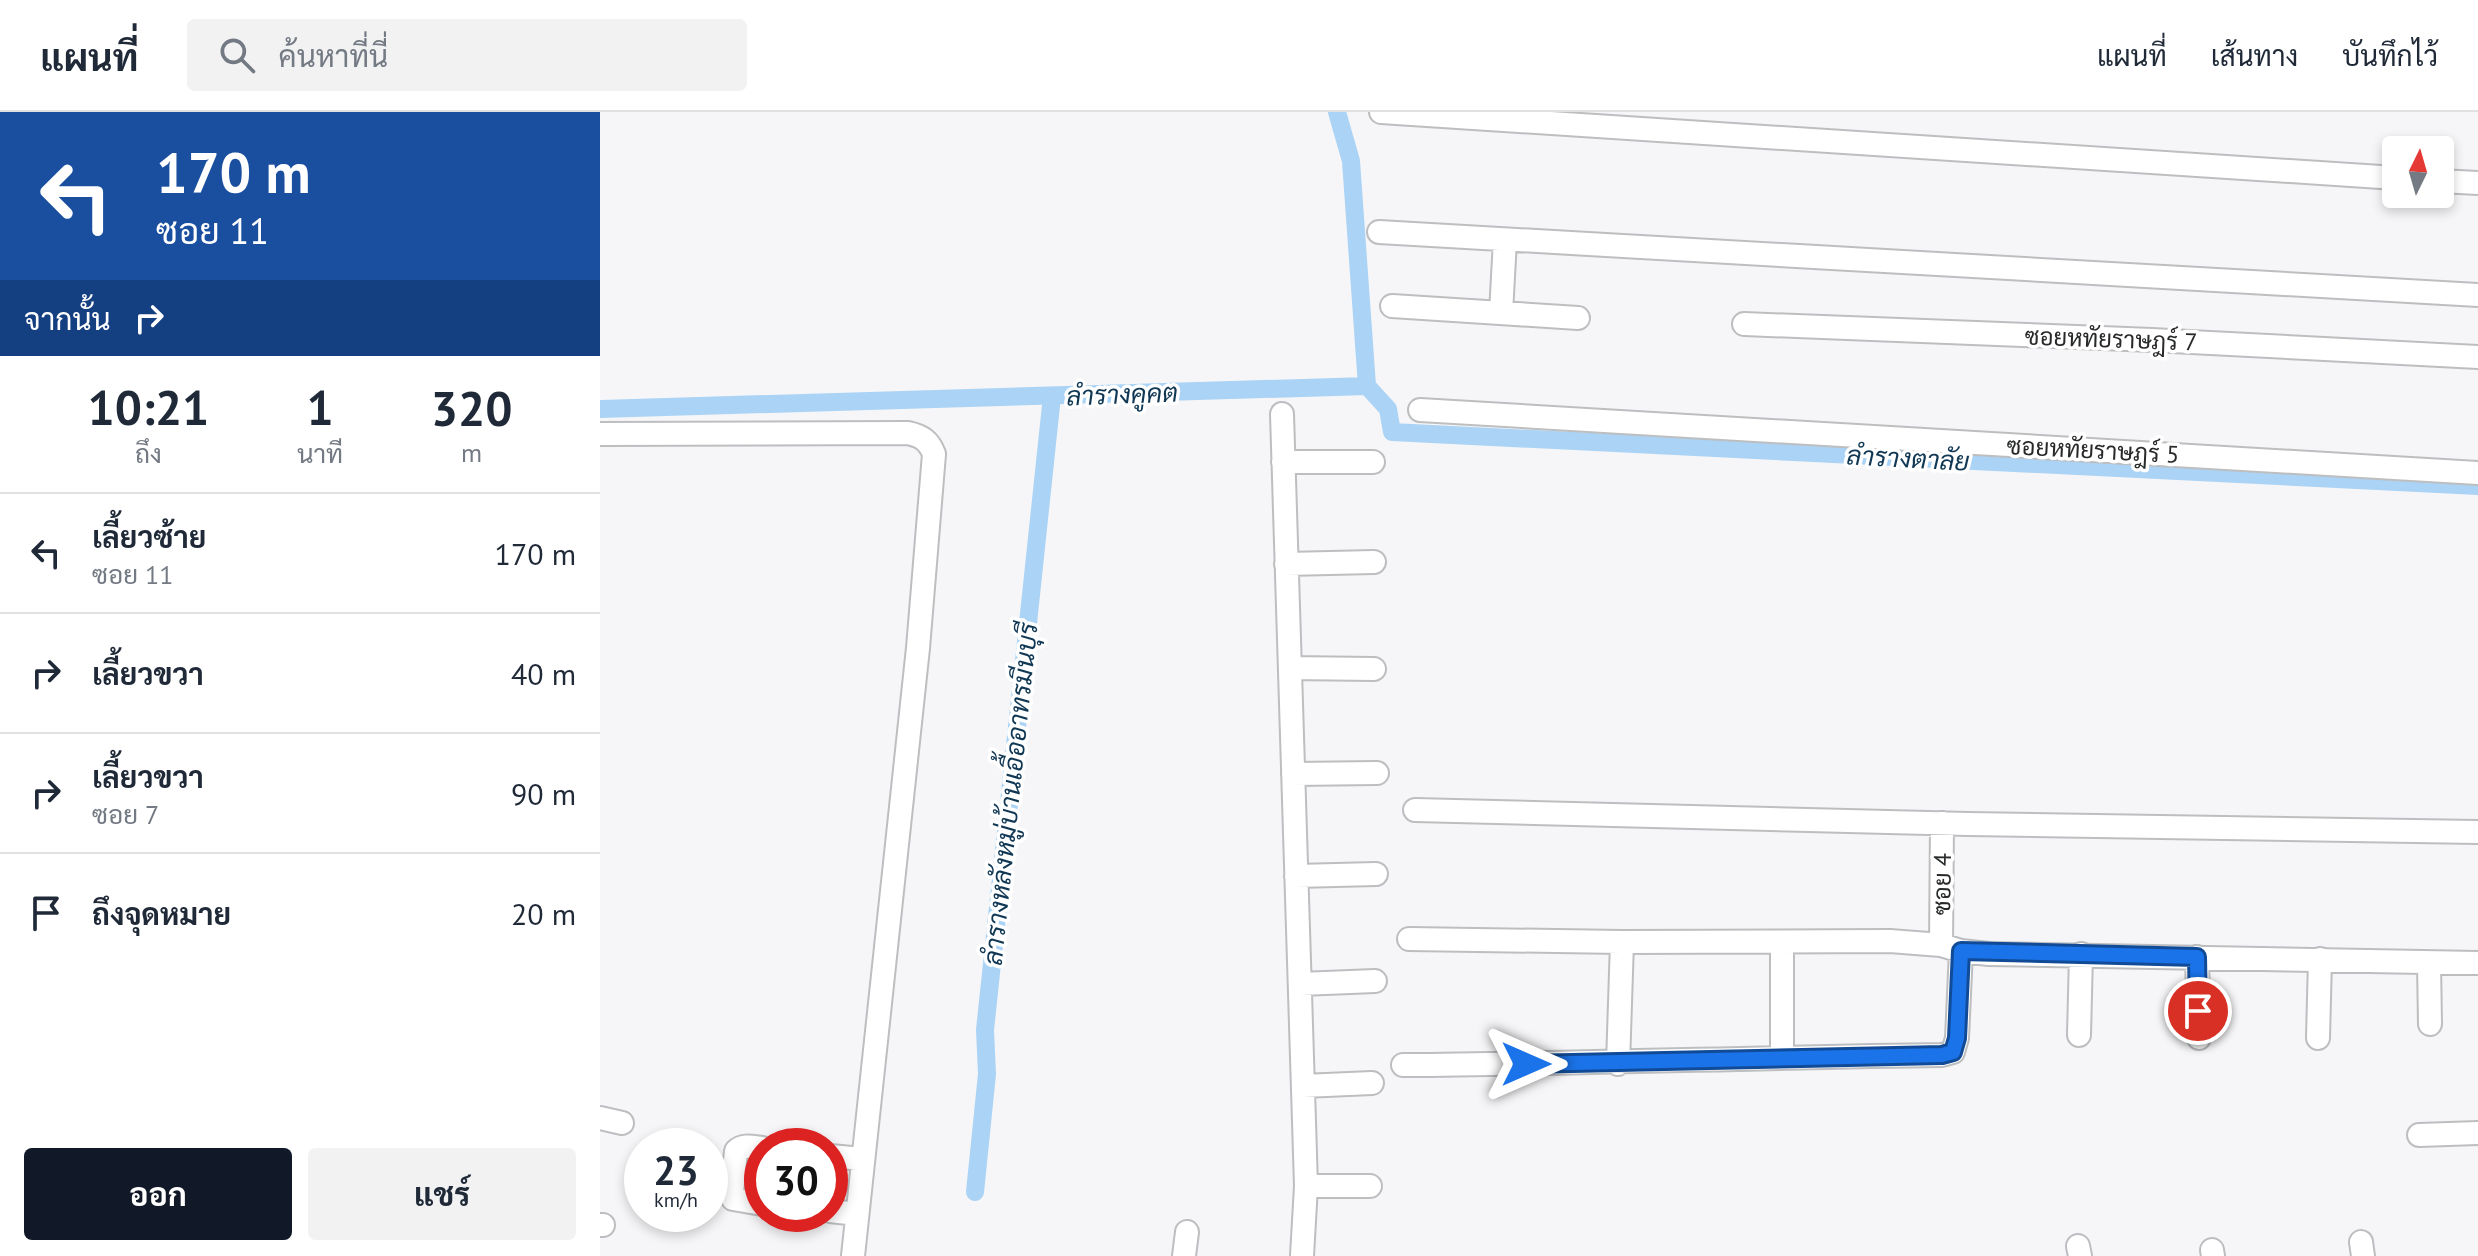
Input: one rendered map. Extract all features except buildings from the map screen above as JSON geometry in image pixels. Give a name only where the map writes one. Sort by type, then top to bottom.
[{"type":"street","points":[[1381,112],[2382,177]]},
{"type":"street","points":[[2454,182],[2478,183]]},
{"type":"street","points":[[1379,232],[2478,295]]},
{"type":"street","points":[[1501,313],[1505,240]]},
{"type":"street","points":[[1392,306],[1578,318]]},
{"type":"street","name":"ซอยหทัยราษฎร์ 7","points":[[1744,324],[2478,357]]},
{"type":"street","name":"ซอยหทัยราษฎร์ 5","points":[[1420,410],[2478,473]]},
{"type":"street","points":[[1282,414],[1306,1186],[1302,1256]]},
{"type":"street","points":[[600,434],[908,433],[919,435],[929,443],[934,454],[918,648],[853,1256]]},
{"type":"street","points":[[1283,462],[1373,462]]},
{"type":"street","points":[[1286,564],[1374,562]]},
{"type":"street","points":[[1290,668],[1374,669]]},
{"type":"street","points":[[1293,774],[1377,773]]},
{"type":"street","points":[[1415,810],[2478,832]]},
{"type":"street","name":"ซอย 4","points":[[1782,1057],[1942,1055],[1953,1052],[1957,1038],[1942,823]]},
{"type":"street","points":[[1296,876],[1376,874]]},
{"type":"street","points":[[1409,939],[1782,943],[1890,941],[1951,948],[2081,954],[2478,963]]},
{"type":"street","points":[[1618,1064],[1622,942]]},
{"type":"street","points":[[1403,1065],[1618,1064],[1782,1057],[1782,943]]},
{"type":"street","points":[[2079,1035],[2081,954]]},
{"type":"street","points":[[2197,957],[2199,1038]]},
{"type":"street","points":[[2318,1038],[2320,959]]},
{"type":"street","points":[[2429,963],[2430,1024]]},
{"type":"street","points":[[1300,984],[1375,981]]},
{"type":"street","points":[[1303,1086],[1372,1083]]},
{"type":"street","points":[[600,1118],[622,1123]]},
{"type":"street","points":[[2419,1135],[2478,1133]]},
{"type":"street","points":[[744,1146],[736,1151],[732,1193],[733,1199],[744,1202]]},
{"type":"street","points":[[848,1158],[863,1159]]},
{"type":"street","points":[[1306,1186],[1370,1186]]},
{"type":"street","points":[[848,1213],[857,1214]]},
{"type":"street","points":[[1184,1256],[1187,1232]]},
{"type":"waterway","name":"ลำรางคูคต","points":[[600,409],[1367,386],[1351,161],[1337,112]]},
{"type":"waterway","name":"ลำรางตาลัย","points":[[1367,386],[1388,409],[1392,432],[2478,486]]},
{"type":"waterway","name":"ลำรางหลังหมู่บ้านเอื้ออาทรมีนบุรี","points":[[975,1192],[987,1074],[985,1030],[1052,396]]},
{"type":"route","points":[[1526,1064],[1942,1055],[1953,1052],[1957,1038],[1961,951],[2197,957],[2198,1011]]}]
